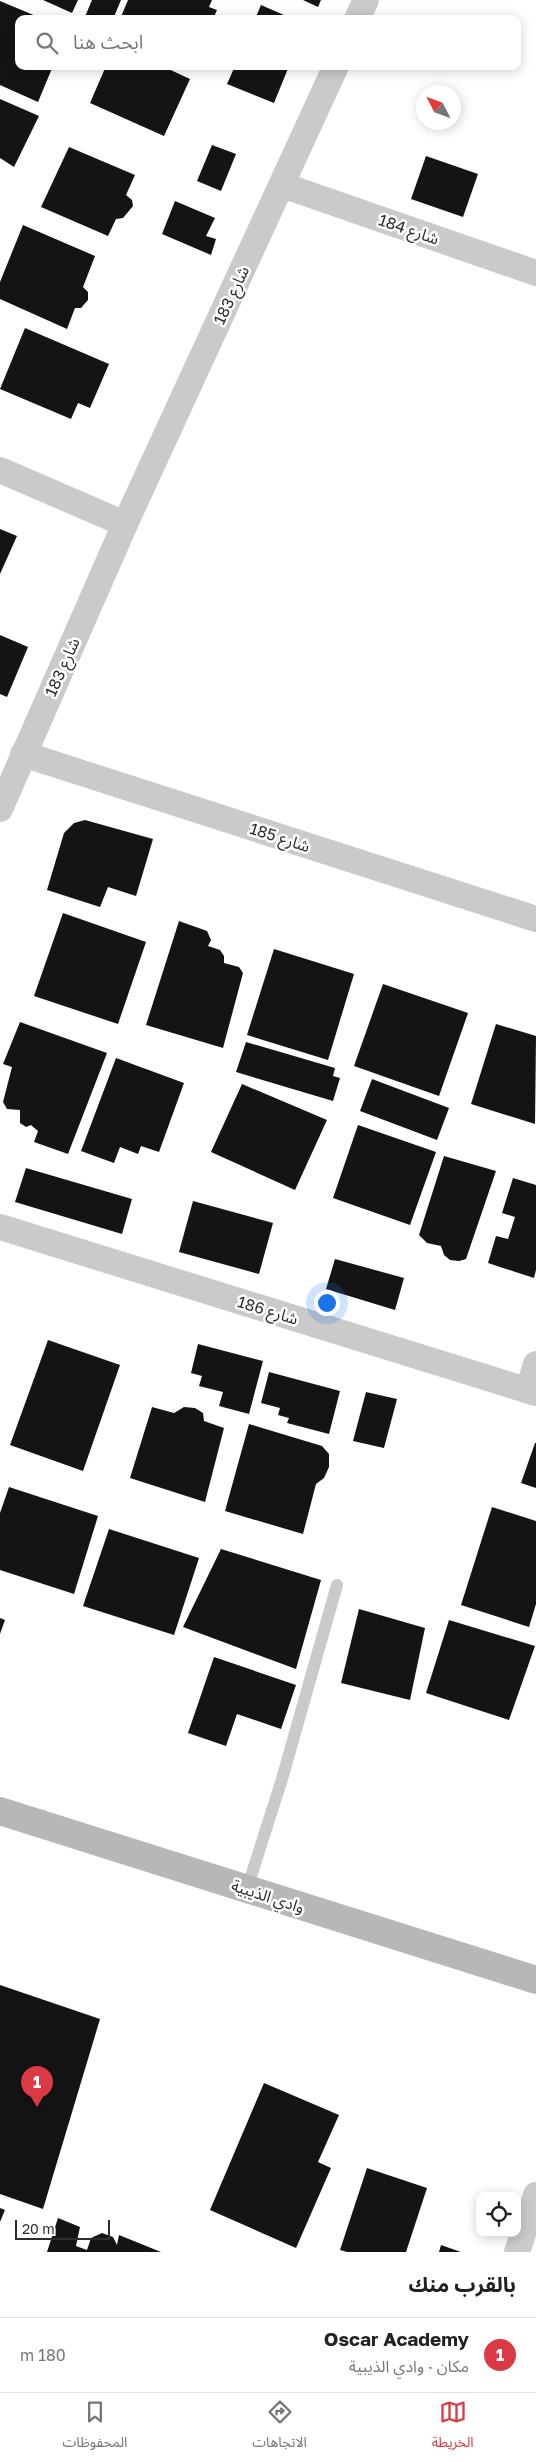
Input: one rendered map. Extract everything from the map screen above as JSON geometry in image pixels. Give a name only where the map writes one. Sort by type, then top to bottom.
[{"type":"street","points":[[359,15],[366,0]]},
{"type":"street","name":"شارع 183","points":[[0,810],[124,524],[334,70]]},
{"type":"street","name":"شارع 184","points":[[282,185],[536,273]]},
{"type":"street","points":[[0,470],[124,524]]},
{"type":"street","name":"شارع 185","points":[[23,754],[536,919]]},
{"type":"street","name":"شارع 186","points":[[0,1227],[532,1392]]},
{"type":"street","points":[[532,1392],[536,1364]]},
{"type":"street","name":"وادي الذيبية","points":[[0,1811],[536,1980]]},
{"type":"street","points":[[517,2252],[536,2195]]},
{"type":"lane","points":[[247,1889],[282,1779],[338,1585]]},
{"type":"building","points":[[43,0],[78,0],[72,13]]},
{"type":"building","points":[[92,0],[121,0],[115,15],[86,15]]},
{"type":"building","points":[[128,0],[212,0],[209,7],[217,10],[215,15],[122,15]]},
{"type":"building","points":[[303,0],[321,0],[318,7]]},
{"type":"building","points":[[0,1],[33,15],[15,15],[15,70],[51,70],[38,102],[0,85]]},
{"type":"building","points":[[261,5],[284,15],[257,15]]},
{"type":"building","points":[[104,70],[171,70],[190,79],[164,136],[90,103]]},
{"type":"building","points":[[233,70],[287,70],[274,103],[227,84]]},
{"type":"building","points":[[0,99],[39,116],[14,167],[0,158]]},
{"type":"building","points":[[212,145],[236,154],[221,191],[197,181]]},
{"type":"building","points":[[69,147],[135,175],[126,195],[132,200],[133,206],[123,218],[116,219],[108,236],[41,207]]},
{"type":"building","points":[[426,156],[478,174],[463,217],[411,199]]},
{"type":"building","points":[[175,201],[215,218],[206,236],[216,239],[211,255],[162,234]]},
{"type":"building","points":[[23,225],[95,256],[83,287],[88,292],[88,300],[81,308],[75,308],[67,329],[0,299],[0,282]]},
{"type":"building","points":[[25,328],[109,364],[90,408],[78,403],[71,419],[0,389]]},
{"type":"building","points":[[0,529],[17,536],[0,574]]},
{"type":"building","points":[[0,635],[28,647],[7,697],[0,694]]},
{"type":"building","points":[[85,820],[153,839],[136,896],[108,887],[100,907],[47,890],[64,833],[74,823]]},
{"type":"building","points":[[63,913],[146,942],[118,1024],[34,996]]},
{"type":"building","points":[[179,921],[207,931],[211,940],[208,946],[220,950],[224,956],[224,963],[239,967],[243,973],[223,1048],[146,1025]]},
{"type":"building","points":[[274,949],[354,974],[328,1060],[247,1035]]},
{"type":"building","points":[[383,984],[468,1013],[439,1096],[354,1066]]},
{"type":"building","points":[[20,1022],[107,1053],[68,1154],[34,1142],[38,1131],[31,1125],[26,1127],[20,1123],[20,1110],[7,1109],[3,1102],[12,1067],[3,1064]]},
{"type":"building","points":[[496,1024],[536,1036],[535,1124],[471,1104]]},
{"type":"building","points":[[246,1042],[335,1068],[333,1076],[340,1078],[333,1101],[236,1072]]},
{"type":"building","points":[[116,1058],[184,1083],[159,1152],[141,1146],[138,1154],[120,1147],[114,1163],[81,1151]]},
{"type":"building","points":[[372,1079],[449,1108],[437,1140],[360,1111]]},
{"type":"building","points":[[242,1084],[327,1120],[295,1190],[211,1152]]},
{"type":"building","points":[[358,1125],[436,1152],[410,1225],[333,1198]]},
{"type":"building","points":[[444,1156],[496,1171],[466,1259],[459,1261],[450,1260],[444,1255],[441,1246],[427,1243],[419,1235]]},
{"type":"building","points":[[26,1168],[132,1199],[122,1234],[15,1202]]},
{"type":"building","points":[[513,1178],[536,1185],[536,1270],[534,1278],[488,1263],[496,1236],[508,1239],[515,1217],[502,1213]]},
{"type":"building","points":[[193,1201],[273,1223],[259,1274],[179,1252]]},
{"type":"building","points":[[335,1259],[404,1278],[395,1310],[326,1289]]},
{"type":"building","points":[[48,1340],[120,1365],[83,1471],[10,1445]]},
{"type":"building","points":[[198,1344],[263,1361],[249,1414],[219,1406],[223,1392],[199,1386],[202,1376],[191,1373]]},
{"type":"building","points":[[269,1372],[340,1391],[329,1434],[287,1423],[289,1418],[278,1415],[280,1408],[261,1403]]},
{"type":"building","points":[[366,1392],[397,1399],[384,1448],[353,1441]]},
{"type":"building","points":[[152,1407],[174,1413],[184,1407],[195,1408],[203,1413],[204,1421],[224,1428],[205,1502],[130,1478]]},
{"type":"building","points":[[249,1424],[322,1446],[329,1454],[329,1467],[324,1478],[316,1484],[303,1534],[225,1511]]},
{"type":"building","points":[[536,1443],[536,1488],[521,1483]]},
{"type":"building","points":[[9,1487],[98,1516],[74,1594],[0,1570],[0,1513]]},
{"type":"building","points":[[492,1507],[536,1521],[536,1604],[529,1627],[461,1605]]},
{"type":"building","points":[[109,1529],[199,1558],[174,1635],[83,1606]]},
{"type":"building","points":[[221,1549],[321,1580],[296,1669],[183,1627]]},
{"type":"building","points":[[359,1609],[425,1628],[410,1700],[341,1683]]},
{"type":"building","points":[[0,1618],[5,1620],[0,1634]]},
{"type":"building","points":[[449,1620],[535,1646],[509,1720],[426,1693]]},
{"type":"building","points":[[214,1657],[296,1685],[281,1729],[237,1714],[226,1746],[188,1733]]},
{"type":"building","points":[[0,1985],[100,2019],[43,2209],[0,2194]]},
{"type":"building","points":[[264,2083],[339,2115],[318,2162],[331,2168],[296,2248],[210,2210]]},
{"type":"building","points":[[367,2168],[427,2188],[406,2252],[347,2252],[340,2250]]},
{"type":"building","points":[[0,2208],[5,2210],[0,2222]]},
{"type":"building","points":[[58,2218],[80,2227],[76,2246],[87,2250],[91,2238],[102,2233],[113,2237],[117,2245],[119,2235],[161,2252],[47,2252]]},
{"type":"building","points":[[441,2245],[461,2252],[439,2252]]},
{"type":"place","name":"Oscar Academy","points":[[37,2107]]}]
